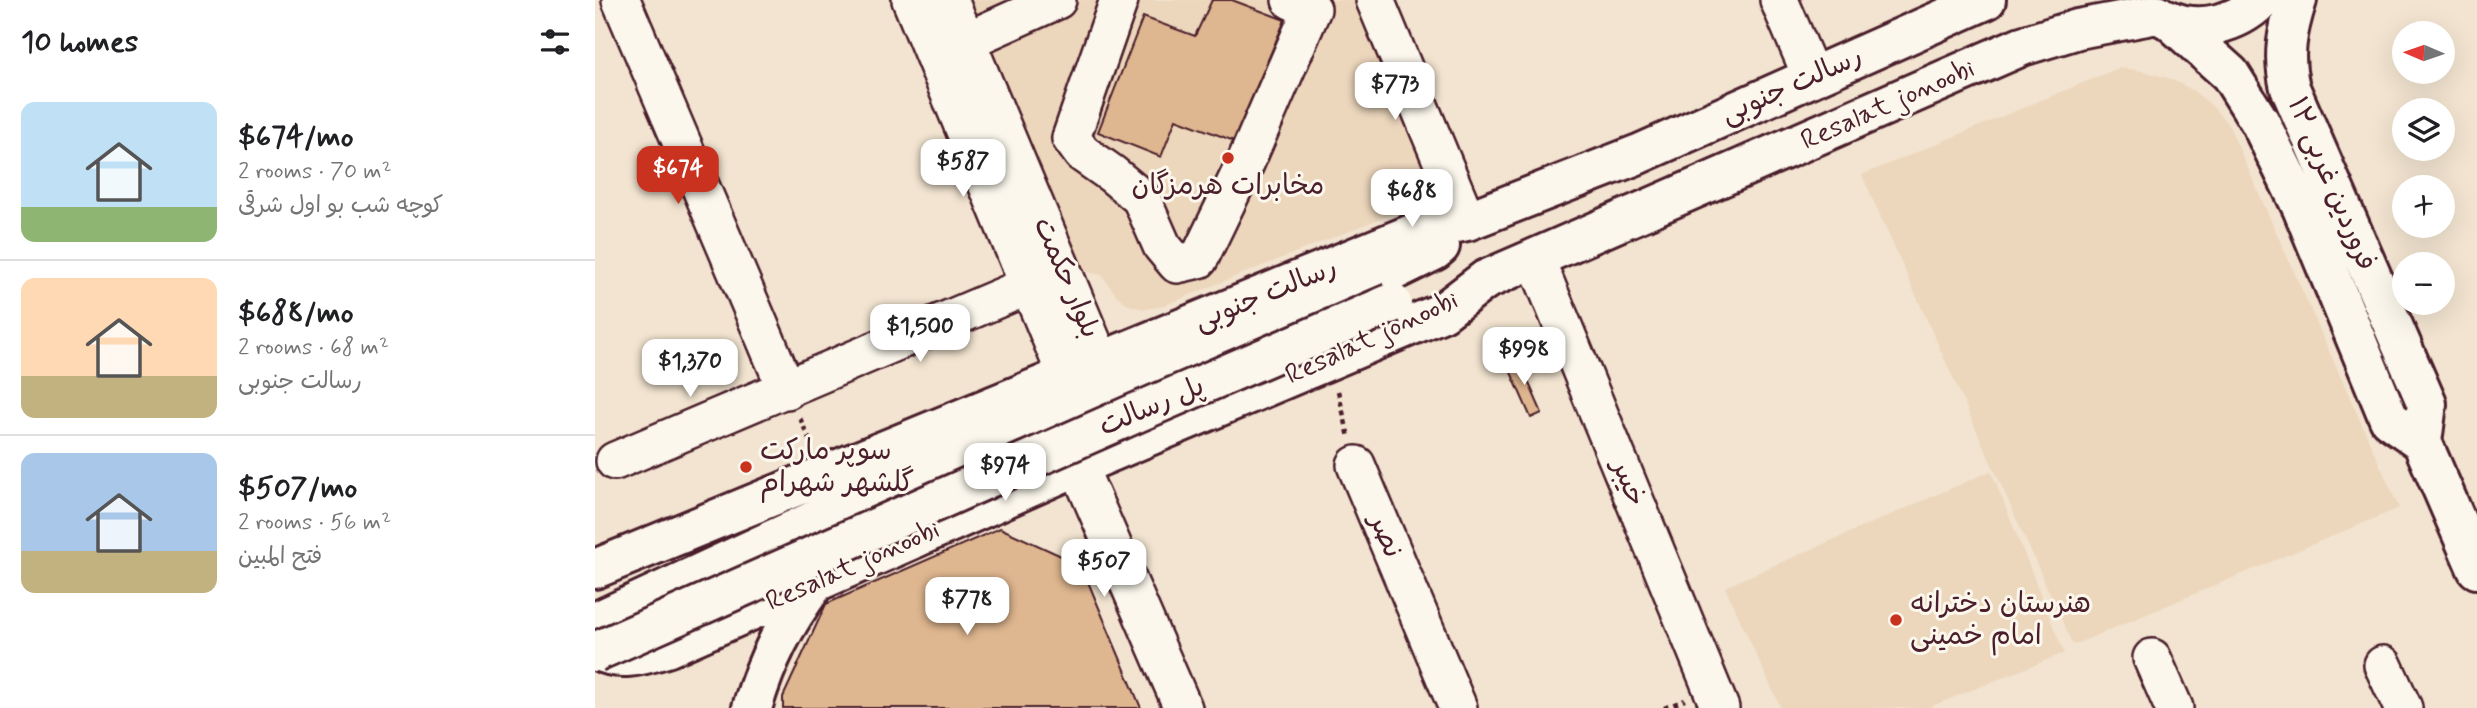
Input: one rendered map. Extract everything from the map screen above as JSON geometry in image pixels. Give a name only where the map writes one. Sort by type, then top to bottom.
[{"type":"main road","name":"رسالت جنوبی","points":[[604,563],[1419,232],[1467,221],[1639,154],[1986,0]]},
{"type":"main road","name":"Resalat jonoobi","points":[[595,650],[612,657],[629,659],[669,647],[1078,467],[1443,312],[1485,280],[2022,46],[2087,15],[2157,12],[2199,27],[2226,23],[2251,11],[2261,0]]},
{"type":"main road","name":"۱۲ فروردین غربی","points":[[2157,12],[2230,74],[2260,122],[2288,176],[2389,419],[2421,442],[2427,404],[2290,88],[2284,66],[2286,36],[2297,0]]},
{"type":"main road","name":"پل رسالت","points":[[595,650],[1063,445],[1388,290],[1467,221]]},
{"type":"main road","name":"پل رسالت","points":[[595,622],[857,500],[1205,350],[1388,290],[1428,291],[1485,280]]},
{"type":"main road","points":[[2421,442],[2477,569]]},
{"type":"main road","points":[[752,708],[762,674],[779,636],[815,583]]},
{"type":"street","points":[[621,0],[787,390]]},
{"type":"street","name":"بلوار حکمت","points":[[911,0],[951,48],[1101,363]]},
{"type":"street","name":"بلوار حکمت","points":[[949,0],[951,48],[1030,285],[1067,377]]},
{"type":"street","points":[[951,48],[1057,0]]},
{"type":"street","points":[[1118,0],[1071,138],[1082,153],[1141,198],[1162,246],[1177,264],[1199,259],[1244,166],[1312,9],[1291,0]]},
{"type":"street","points":[[1375,0],[1467,221]]},
{"type":"street","points":[[1779,0],[1812,77]]},
{"type":"street","name":"خیبر","points":[[1535,258],[1720,708]]},
{"type":"street","points":[[615,461],[1030,285]]},
{"type":"street","name":"نصر","points":[[1356,465],[1458,708]]},
{"type":"street","points":[[1078,467],[1183,708]]},
{"type":"street","points":[[2152,658],[2174,708]]},
{"type":"street","points":[[2383,665],[2403,708]]},
{"type":"path","points":[[1331,359],[1356,465]]},
{"type":"path","points":[[787,390],[825,475]]},
{"type":"shaded area","name":"مخابرات هرمزگان","points":[[965,0],[1357,0],[1434,185],[1426,200],[1160,307],[1143,309],[1129,305],[1117,296],[1102,275],[1079,267]]},
{"type":"shaded area","points":[[2119,68],[2168,78],[2192,90],[2210,104],[2228,124],[2399,508],[2073,645],[1862,175]]},
{"type":"shaded area","name":"هنرستان دخترانه امام خمینی","points":[[1991,471],[2064,653],[1927,708],[1781,708],[1725,587]]},
{"type":"building","points":[[1212,0],[1232,0],[1285,20],[1234,141],[1176,119],[1161,157],[1098,132],[1143,17],[1195,36]]},
{"type":"building","points":[[1517,356],[1542,413],[1531,418],[1506,361]]},
{"type":"building","points":[[1000,528],[1081,565],[1141,708],[783,708],[783,697],[826,604]]},
{"type":"place","name":"مخابرات هرمزگان","points":[[1228,158]]},
{"type":"place","name":"سوپر مارکت گلشهر شهرام","points":[[746,467]]},
{"type":"place","name":"هنرستان دخترانه امام خمینی","points":[[1896,620]]}]
